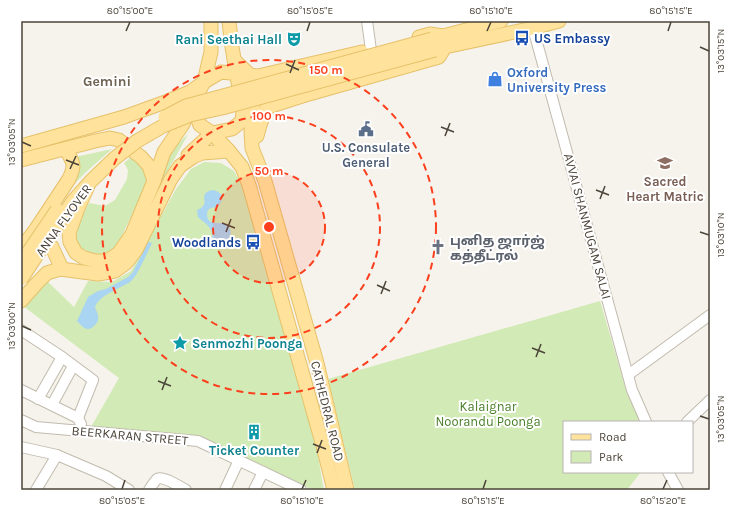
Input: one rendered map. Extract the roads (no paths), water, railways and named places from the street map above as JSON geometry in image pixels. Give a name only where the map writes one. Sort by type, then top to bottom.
[{"type":"main road","points":[[91,181],[78,208],[69,233],[70,242],[76,253],[84,258],[96,261],[107,261],[119,253],[132,234],[154,181],[164,152],[183,124],[189,105],[204,82],[211,52],[211,21]]},
{"type":"main road","points":[[21,301],[37,282],[47,273],[62,269],[98,274],[115,271],[126,263],[136,250],[171,180],[180,166],[212,133],[232,129],[242,121],[243,111],[229,21]]},
{"type":"main road","points":[[439,43],[501,21]]},
{"type":"main road","points":[[439,43],[533,28],[559,21]]},
{"type":"main road","points":[[22,146],[124,117],[190,92],[221,72],[254,76],[371,50],[430,34],[439,43],[439,57],[302,96],[266,109],[257,139],[264,179]]},
{"type":"main road","name":"ANNA FLYOVER","points":[[22,146],[439,43]]},
{"type":"main road","name":"ANNA FLYOVER","points":[[21,279],[73,201],[91,181],[114,158],[137,141],[163,126],[190,115],[222,108],[439,43]]},
{"type":"main road","points":[[234,60],[254,76],[266,109]]},
{"type":"main road","name":"CATHEDRAL ROAD","points":[[254,76],[251,131],[252,148],[264,179],[317,363],[347,490]]},
{"type":"main road","name":"ANNA FLYOVER","points":[[21,263],[66,197],[87,176],[132,137],[189,105]]},
{"type":"main road","name":"CATHEDRAL ROAD","points":[[189,105],[200,125],[212,133],[229,150],[242,167],[249,185],[323,446],[334,490]]},
{"type":"main road","points":[[21,160],[110,138],[119,140],[141,158],[149,166],[154,181]]},
{"type":"main road","points":[[21,249],[69,179],[74,164],[66,149]]},
{"type":"main road","points":[[180,166],[202,153],[229,150]]},
{"type":"main road","points":[[36,229],[52,247],[62,269]]},
{"type":"street","points":[[368,21],[371,50]]},
{"type":"street","name":"AVVAI SHANMUGAM SALAI","points":[[533,28],[632,390],[646,421]]},
{"type":"street","points":[[628,375],[710,315]]},
{"type":"street","points":[[21,330],[62,357],[93,380],[78,418]]},
{"type":"street","points":[[38,399],[62,357]]},
{"type":"street","points":[[52,405],[73,366]]},
{"type":"street","points":[[21,390],[78,418],[85,431]]},
{"type":"street","points":[[688,421],[710,400]]},
{"type":"street","name":"BEERKARAN STREET","points":[[21,420],[36,427],[198,441],[302,490]]},
{"type":"street","points":[[21,447],[57,455],[106,476],[128,490]]},
{"type":"street","points":[[36,490],[57,455]]},
{"type":"street","points":[[225,490],[239,460]]},
{"type":"street","points":[[254,490],[263,472]]},
{"type":"street","points":[[669,473],[678,490]]},
{"type":"street","points":[[149,490],[157,479],[160,478],[186,490]]},
{"type":"water","points":[[213,190],[221,194],[222,199],[217,207],[210,208],[207,215],[208,219],[213,222],[226,225],[229,227],[231,234],[228,240],[222,243],[214,240],[210,228],[198,217],[197,210],[204,204],[206,193]]},
{"type":"water","points":[[148,242],[152,243],[133,279],[99,300],[95,308],[98,315],[96,324],[90,329],[84,327],[77,321],[88,297],[128,277],[133,272]]},
{"type":"place","name":"US Embassy","points":[[522,38]]},
{"type":"place","name":"Rani Seethai Hall","points":[[294,39]]},
{"type":"place","name":"Oxford University Press","points":[[495,79]]},
{"type":"place","name":"U.S. Consulate General","points":[[366,129]]},
{"type":"place","name":"Sacred Heart Matric","points":[[665,163]]},
{"type":"place","name":"Woodlands","points":[[253,242]]},
{"type":"place","name":"புனித ஜார்ஜ் கத்தீட்ரல்","points":[[438,247]]},
{"type":"place","name":"Senmozhi Poonga","points":[[180,343]]},
{"type":"place","name":"Ticket Counter","points":[[254,432]]},
{"type":"district","name":"Gemini","points":[[107,81]]},
{"type":"park label","name":"Kalaignar Noorandu Poonga","points":[[488,414]]}]
